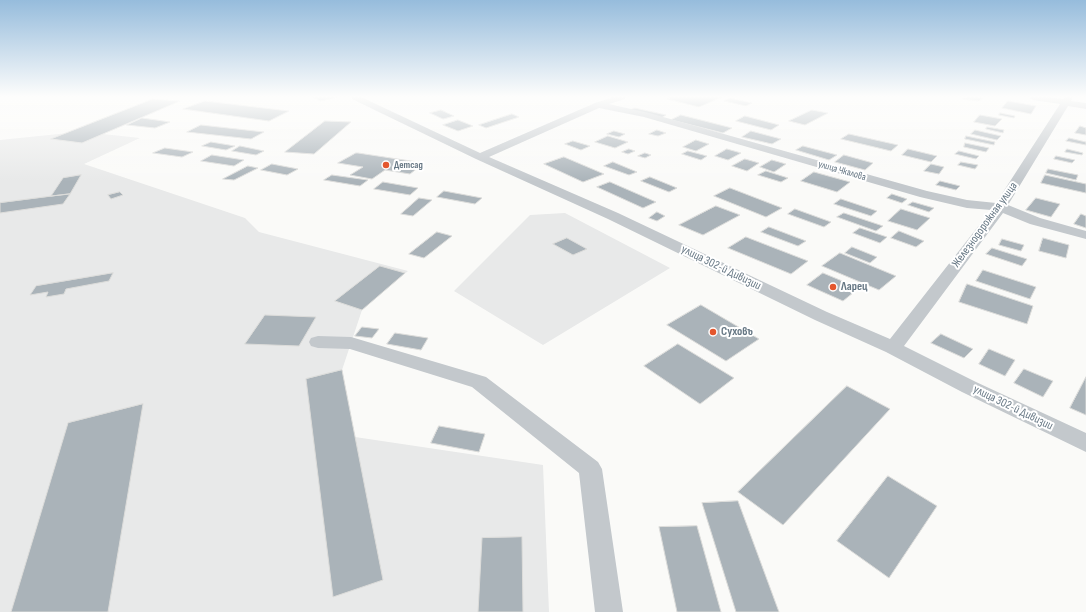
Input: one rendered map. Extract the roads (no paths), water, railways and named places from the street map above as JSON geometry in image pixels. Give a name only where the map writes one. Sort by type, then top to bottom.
[{"type":"street","name":"улица 302-й Дивизии","points":[[414,126],[480,157],[613,216],[814,313],[893,348],[969,387],[1086,443]]},
{"type":"street","points":[[480,157],[551,126]]},
{"type":"street","name":"улица Чкалова","points":[[683,126],[924,194],[967,204],[1000,207],[1035,221],[1086,235]]},
{"type":"street","name":"Железнодорожная улица","points":[[893,348],[1000,207],[1051,126]]},
{"type":"street","points":[[318,342],[351,343],[479,382],[590,469],[609,612]]},
{"type":"place","name":"Детсад","points":[[386,165]]},
{"type":"place","name":"Ларец","points":[[833,287]]},
{"type":"place","name":"Суховъ","points":[[713,332]]}]
